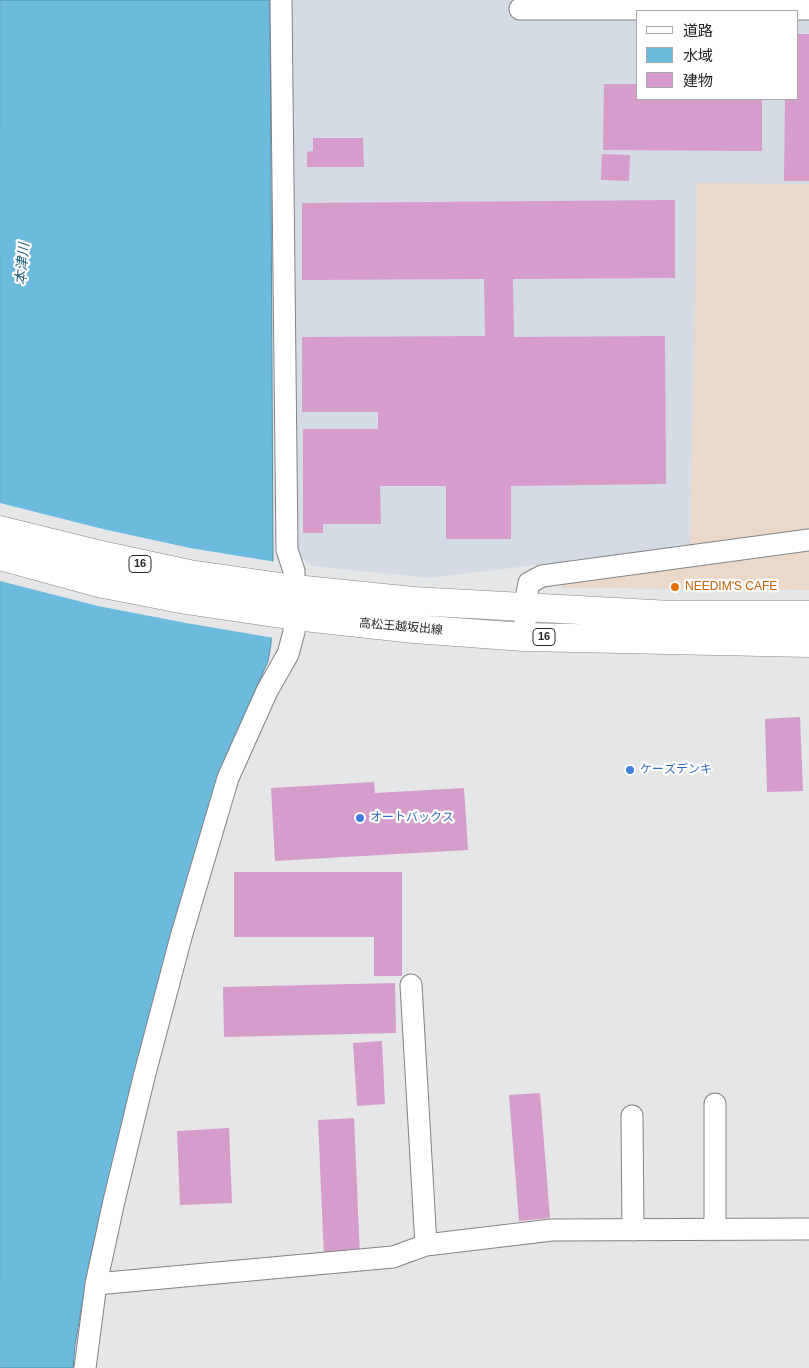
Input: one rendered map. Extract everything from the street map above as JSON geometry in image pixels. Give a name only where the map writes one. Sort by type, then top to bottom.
[{"type":"main road","name":"16","points":[[0,530],[189,574],[289,588],[413,601],[671,615],[809,615]]},
{"type":"main road","name":"高松王越坂出線","points":[[0,556],[109,585],[186,600],[288,615],[414,629],[524,637],[809,643]]},
{"type":"street","points":[[85,1368],[96,1284],[114,1201],[141,1087],[186,918],[228,778],[267,691],[288,654],[294,632],[288,615],[289,588],[294,571],[287,550],[281,0]]},
{"type":"street","points":[[520,9],[809,9]]},
{"type":"street","points":[[524,637],[529,582],[542,576],[809,540]]},
{"type":"street","points":[[411,985],[426,1245]]},
{"type":"street","points":[[715,1104],[715,1229]]},
{"type":"street","points":[[632,1116],[633,1230]]},
{"type":"street","points":[[96,1284],[392,1257],[426,1245],[552,1230],[809,1229]]},
{"type":"shaded area","points":[[292,0],[809,0],[708,10],[636,10],[636,100],[799,100],[799,18],[809,18],[809,184],[697,183],[690,546],[430,578],[311,566],[293,549]]},
{"type":"shaded area","points":[[697,182],[809,184],[809,531],[690,546]]},
{"type":"shaded area","points":[[809,550],[809,590],[562,588],[564,577]]},
{"type":"water","name":"本津川","points":[[0,0],[270,0],[273,560],[271,644],[268,661],[229,750],[179,910],[127,1104],[90,1258],[75,1345],[73,1368],[0,1368]]},
{"type":"pier","points":[[0,503],[103,529],[190,548],[276,562],[274,638],[98,606],[0,581]]},
{"type":"building","points":[[799,34],[809,34],[809,181],[784,181],[785,100],[799,100]]},
{"type":"building","points":[[604,84],[636,84],[636,100],[762,100],[762,151],[603,150]]},
{"type":"building","points":[[313,138],[363,138],[364,167],[307,167],[307,152],[313,151]]},
{"type":"building","points":[[602,154],[630,155],[629,181],[601,180]]},
{"type":"building","points":[[675,200],[675,278],[513,279],[514,337],[665,336],[666,484],[511,486],[511,539],[446,539],[446,486],[380,486],[381,524],[323,524],[323,533],[303,533],[303,429],[378,429],[378,412],[302,412],[302,337],[485,336],[484,279],[302,280],[302,203]]},
{"type":"building","points":[[800,717],[803,791],[767,792],[765,719]]},
{"type":"building","points":[[374,782],[375,793],[464,788],[468,850],[275,861],[271,788]]},
{"type":"building","points":[[234,872],[402,872],[402,976],[374,976],[374,937],[234,937]]},
{"type":"building","points":[[395,983],[396,1033],[224,1037],[223,987]]},
{"type":"building","points":[[382,1041],[385,1104],[357,1106],[353,1043]]},
{"type":"building","points":[[540,1093],[550,1218],[519,1221],[509,1095]]},
{"type":"building","points":[[354,1118],[360,1256],[324,1258],[318,1120]]},
{"type":"building","points":[[229,1128],[232,1203],[180,1205],[177,1131]]},
{"type":"place","name":"NEEDIM'S CAFE","points":[[675,587]]},
{"type":"place","name":"ケーズデンキ","points":[[630,770]]},
{"type":"place","name":"オートバックス","points":[[360,818]]}]
